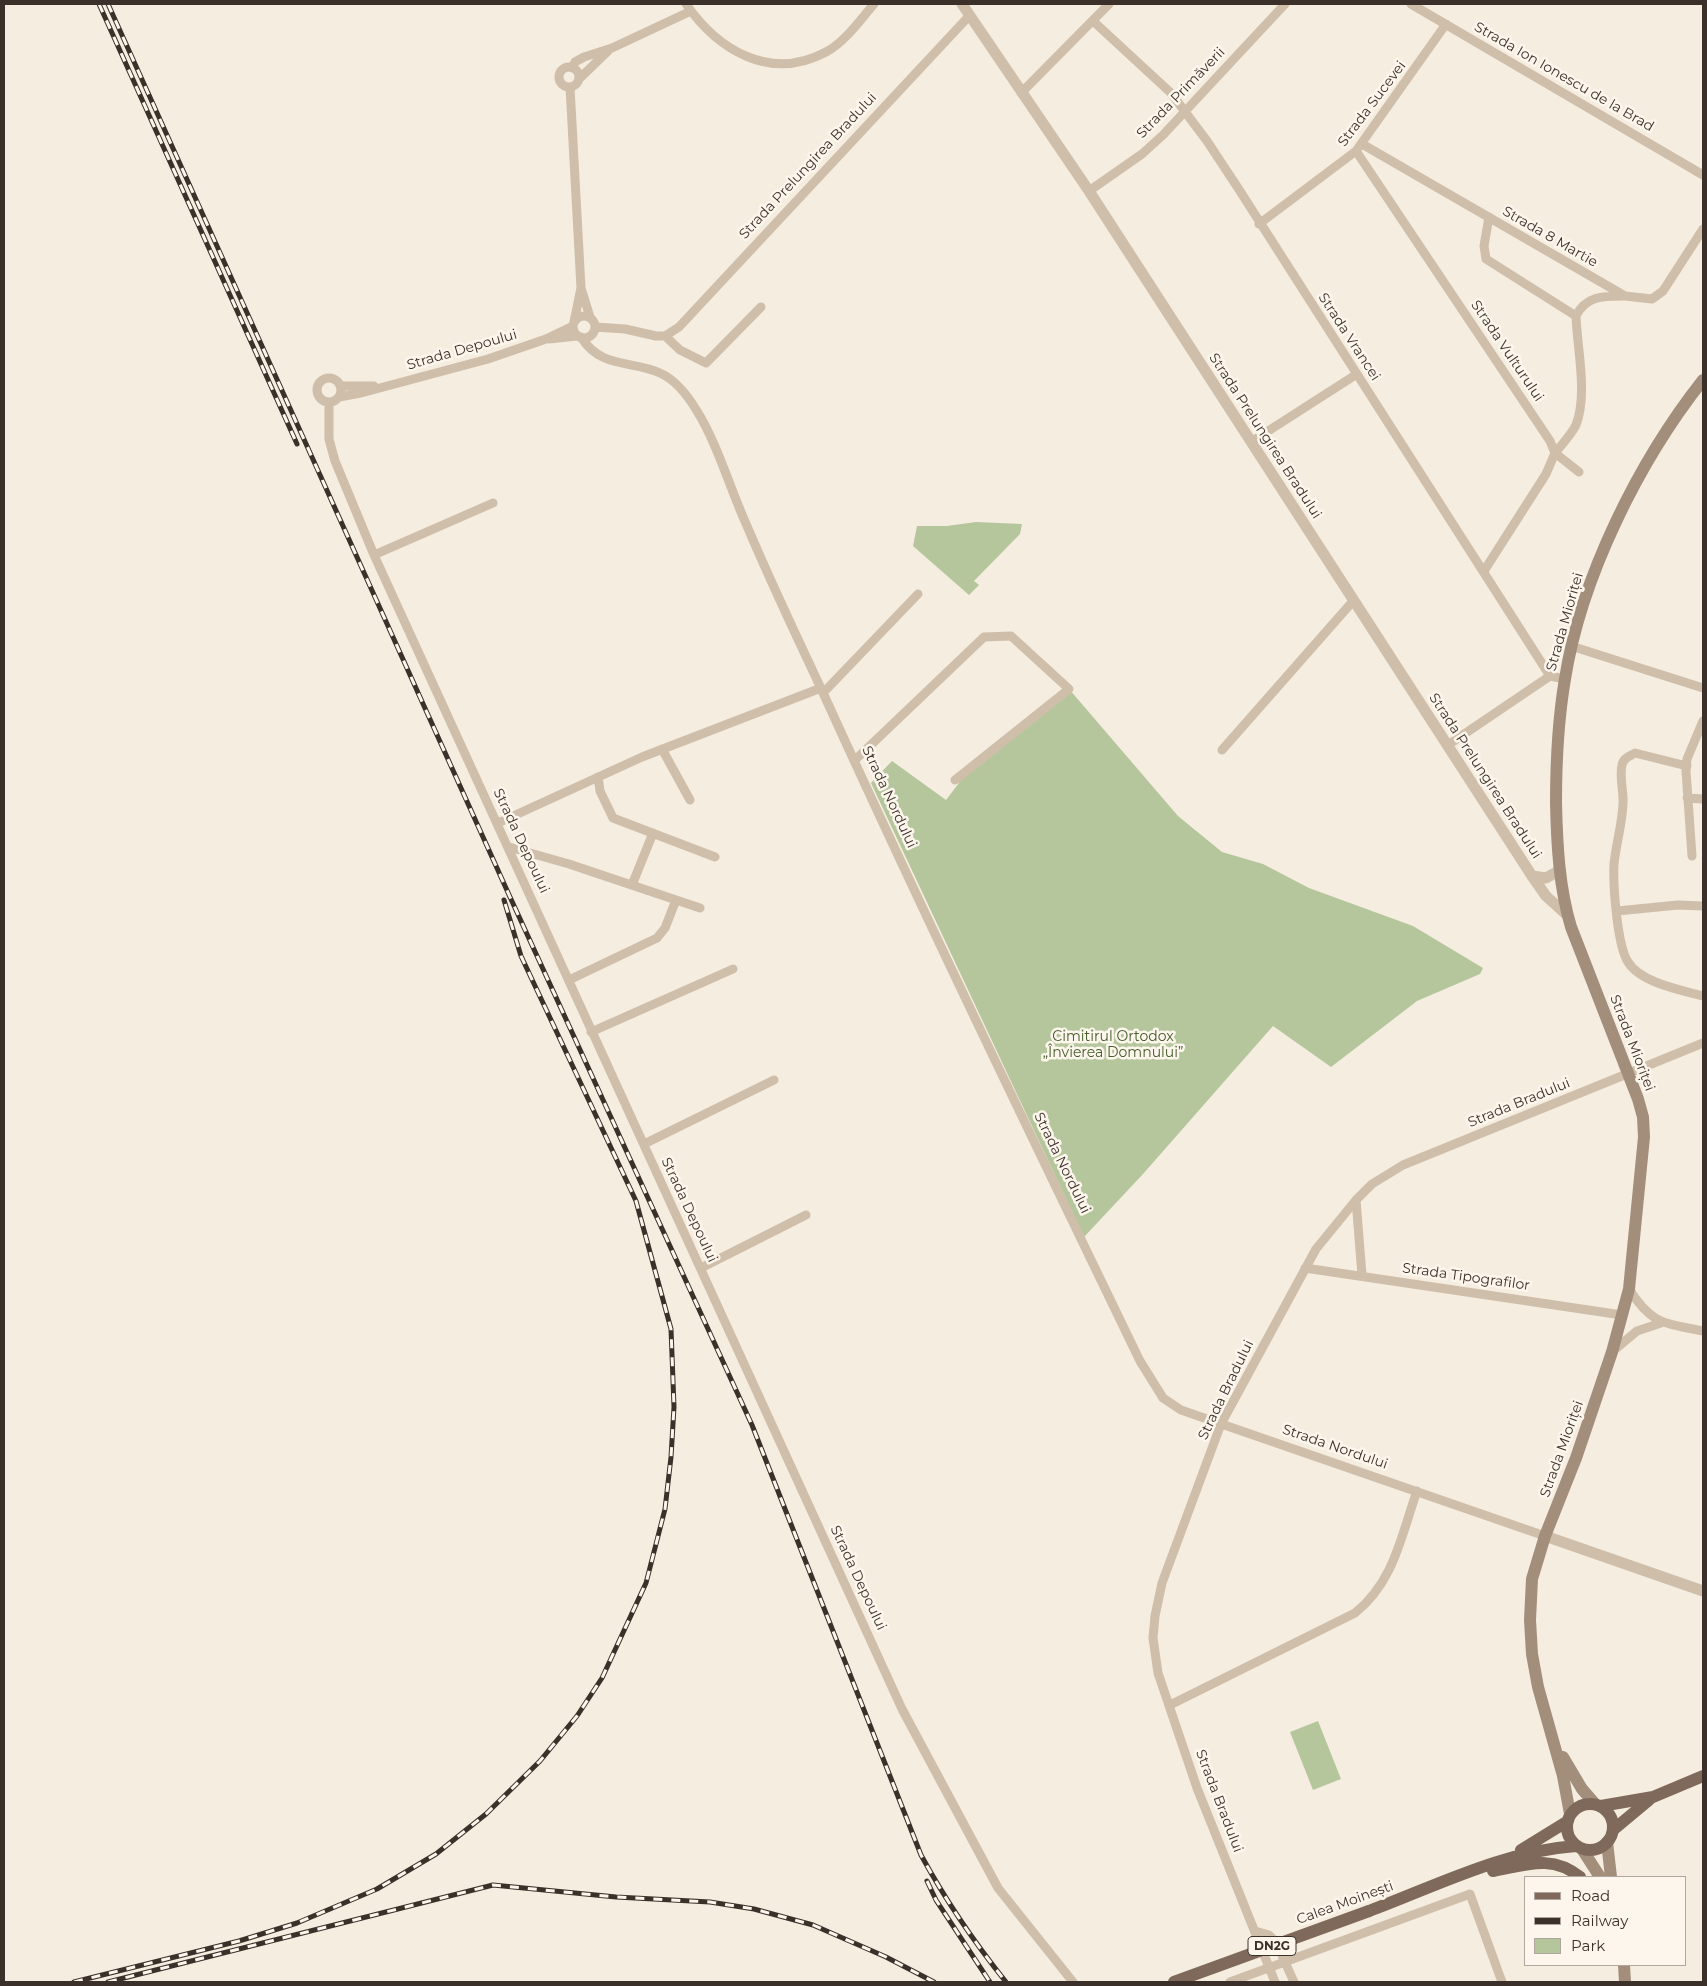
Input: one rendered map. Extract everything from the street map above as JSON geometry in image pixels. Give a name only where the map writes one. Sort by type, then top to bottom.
[{"type":"main road","name":"Strada Mioriței","points":[[1569,1817],[1563,1776],[1538,1687],[1530,1620],[1532,1579],[1545,1536],[1576,1458],[1612,1352],[1629,1289],[1644,1137],[1643,1117],[1568,916],[1560,870],[1556,780],[1565,679],[1571,646],[1594,574],[1617,519],[1661,441],[1703,380]]},
{"type":"main road","name":"Strada Mioriței","points":[[1552,1737],[1582,1789],[1598,1805]]},
{"type":"main road","points":[[1611,1876],[1608,1842],[1613,1830],[1631,1812],[1653,1797],[1703,1776]]},
{"type":"main road","points":[[1599,1876],[1568,1834],[1569,1817],[1581,1806],[1653,1797]]},
{"type":"main road","points":[[1598,1805],[1610,1816],[1613,1830]]},
{"type":"main road","name":"Calea Moinești","points":[[1498,1862],[1550,1833],[1569,1817]]},
{"type":"main road","points":[[1579,1847],[1596,1849],[1608,1842]]},
{"type":"main road","name":"Calea Moinești","points":[[1174,1982],[1498,1862],[1543,1849],[1579,1847]]},
{"type":"main road","points":[[1459,1877],[1546,1862],[1567,1868],[1579,1876]]},
{"type":"main road","points":[[1624,1966],[1625,1982]]},
{"type":"street","points":[[579,78],[578,72],[572,68],[564,68],[559,76],[563,85],[570,87],[577,83],[579,78],[594,62],[612,48],[688,7],[704,28],[735,52],[754,60],[779,64],[800,62],[827,52],[845,37],[874,4]]},
{"type":"street","name":"Strada Prelungirea Bradului","points":[[962,4],[1089,192],[1532,876],[1546,896],[1568,916]]},
{"type":"street","points":[[1021,93],[1109,4]]},
{"type":"street","name":"Strada Primăverii","points":[[1089,192],[1142,154],[1162,135],[1285,4]]},
{"type":"street","name":"Strada Ion Ionescu de la Brad","points":[[1411,4],[1703,175]]},
{"type":"street","name":"Strada Prelungirea Bradului","points":[[665,336],[678,327],[970,16]]},
{"type":"street","name":"Strada Vrancei","points":[[1093,21],[1171,93],[1185,110],[1550,676]]},
{"type":"street","name":"Strada Sucevei","points":[[1259,224],[1359,148],[1446,24]]},
{"type":"street","points":[[572,68],[575,62],[584,57],[612,48]]},
{"type":"street","points":[[570,87],[581,288],[595,327]]},
{"type":"street","name":"Strada 8 Martie","points":[[1359,148],[1488,217],[1625,296],[1652,299],[1663,291],[1703,229]]},
{"type":"street","name":"Strada Vulturului","points":[[1359,148],[1544,433],[1555,453]]},
{"type":"street","points":[[1488,217],[1484,246],[1486,259],[1576,316]]},
{"type":"street","points":[[581,288],[574,324],[583,336],[595,327],[625,329],[656,336],[665,336],[680,350],[698,361],[706,363],[761,307]]},
{"type":"street","points":[[1484,571],[1546,474],[1555,453],[1569,435],[1578,417],[1581,369],[1576,316],[1580,308],[1587,301],[1601,296],[1625,296]]},
{"type":"street","name":"Strada Depoului","points":[[339,397],[488,359],[546,339],[574,324],[581,316],[590,317]]},
{"type":"street","name":"Strada Depoului","points":[[546,339],[583,336]]},
{"type":"street","name":"Strada Nordului","points":[[583,336],[590,348],[613,363],[660,373],[688,397],[705,424],[748,530],[993,1056],[1140,1361],[1163,1398],[1181,1410],[1703,1591]]},
{"type":"street","points":[[1251,442],[1357,374]]},
{"type":"street","points":[[332,379],[340,386],[339,397],[325,401],[317,391],[321,381],[332,379]]},
{"type":"street","name":"Strada Depoului","points":[[340,386],[384,386]]},
{"type":"street","name":"Strada Depoului","points":[[325,401],[323,411],[328,424],[329,439],[335,461],[374,555],[902,1709],[998,1888],[1072,1982]]},
{"type":"street","points":[[1555,453],[1579,472]]},
{"type":"street","points":[[374,555],[493,503]]},
{"type":"street","points":[[498,823],[662,749],[822,691],[918,594]]},
{"type":"street","points":[[1222,750],[1354,600]]},
{"type":"street","points":[[855,760],[984,638],[1011,636],[1069,689],[955,780]]},
{"type":"street","points":[[1571,646],[1703,688]]},
{"type":"street","points":[[1448,745],[1550,676],[1565,679]]},
{"type":"street","points":[[1692,856],[1687,798],[1687,759],[1703,720]]},
{"type":"street","points":[[662,749],[690,800]]},
{"type":"street","points":[[1687,766],[1636,753],[1625,759],[1622,766],[1623,802],[1621,832],[1616,847],[1614,866],[1619,941],[1626,961],[1638,974],[1669,987],[1703,996]]},
{"type":"street","points":[[598,777],[600,792],[613,818],[714,857]]},
{"type":"street","points":[[1687,798],[1703,799]]},
{"type":"street","points":[[632,886],[653,833]]},
{"type":"street","points":[[509,847],[700,908]]},
{"type":"street","name":"Strada Prelungirea Bradului","points":[[1532,876],[1546,878],[1560,870]]},
{"type":"street","points":[[569,980],[657,938],[665,928],[676,900]]},
{"type":"street","points":[[1617,911],[1678,905],[1703,906]]},
{"type":"street","points":[[591,1032],[733,969]]},
{"type":"street","name":"Strada Bradului","points":[[1275,1982],[1197,1788],[1155,1657],[1155,1616],[1162,1583],[1221,1424],[1305,1268],[1322,1241],[1372,1184],[1403,1164],[1703,1044]]},
{"type":"street","points":[[644,1144],[774,1080]]},
{"type":"street","points":[[1356,1200],[1362,1276]]},
{"type":"street","points":[[701,1268],[806,1215]]},
{"type":"street","name":"Strada Tipografilor","points":[[1305,1268],[1622,1315]]},
{"type":"street","points":[[1629,1289],[1645,1311],[1662,1323],[1703,1332]]},
{"type":"street","points":[[1612,1352],[1637,1331],[1662,1323]]},
{"type":"street","points":[[1170,1704],[1355,1613],[1370,1602],[1390,1570],[1417,1491]]},
{"type":"street","points":[[1230,1982],[1470,1894],[1502,1982]]},
{"type":"street","points":[[1253,1928],[1269,1935],[1276,1942],[1294,1982]]},
{"type":"green space","points":[[976,522],[1022,524],[1020,534],[974,581],[979,585],[969,595],[913,546],[917,526],[947,526]]},
{"type":"green space","name":"Cimitirul Ortodox „Învierea Domnului”","points":[[1069,689],[1178,816],[1222,852],[1263,864],[1309,888],[1413,926],[1483,968],[1480,974],[1417,1001],[1331,1067],[1273,1026],[1143,1174],[1084,1237],[871,783],[892,761],[946,800],[959,783],[955,780]]},
{"type":"green space","points":[[1318,1721],[1341,1779],[1313,1790],[1290,1732]]},
{"type":"railway","points":[[99,4],[297,444]]},
{"type":"railway","points":[[108,4],[510,897],[752,1425],[921,1855],[961,1921],[1006,1982]]},
{"type":"railway","points":[[74,1982],[239,1941],[297,1923],[377,1889],[436,1854],[486,1814],[540,1761],[577,1716],[602,1678],[646,1583],[665,1509],[671,1457],[674,1407],[671,1329],[636,1201],[521,956],[504,900]]},
{"type":"railway","points":[[927,1881],[936,1900],[990,1982]]},
{"type":"railway","points":[[108,1982],[493,1885],[616,1897],[710,1902],[754,1909],[813,1925],[886,1957],[934,1982]]}]
